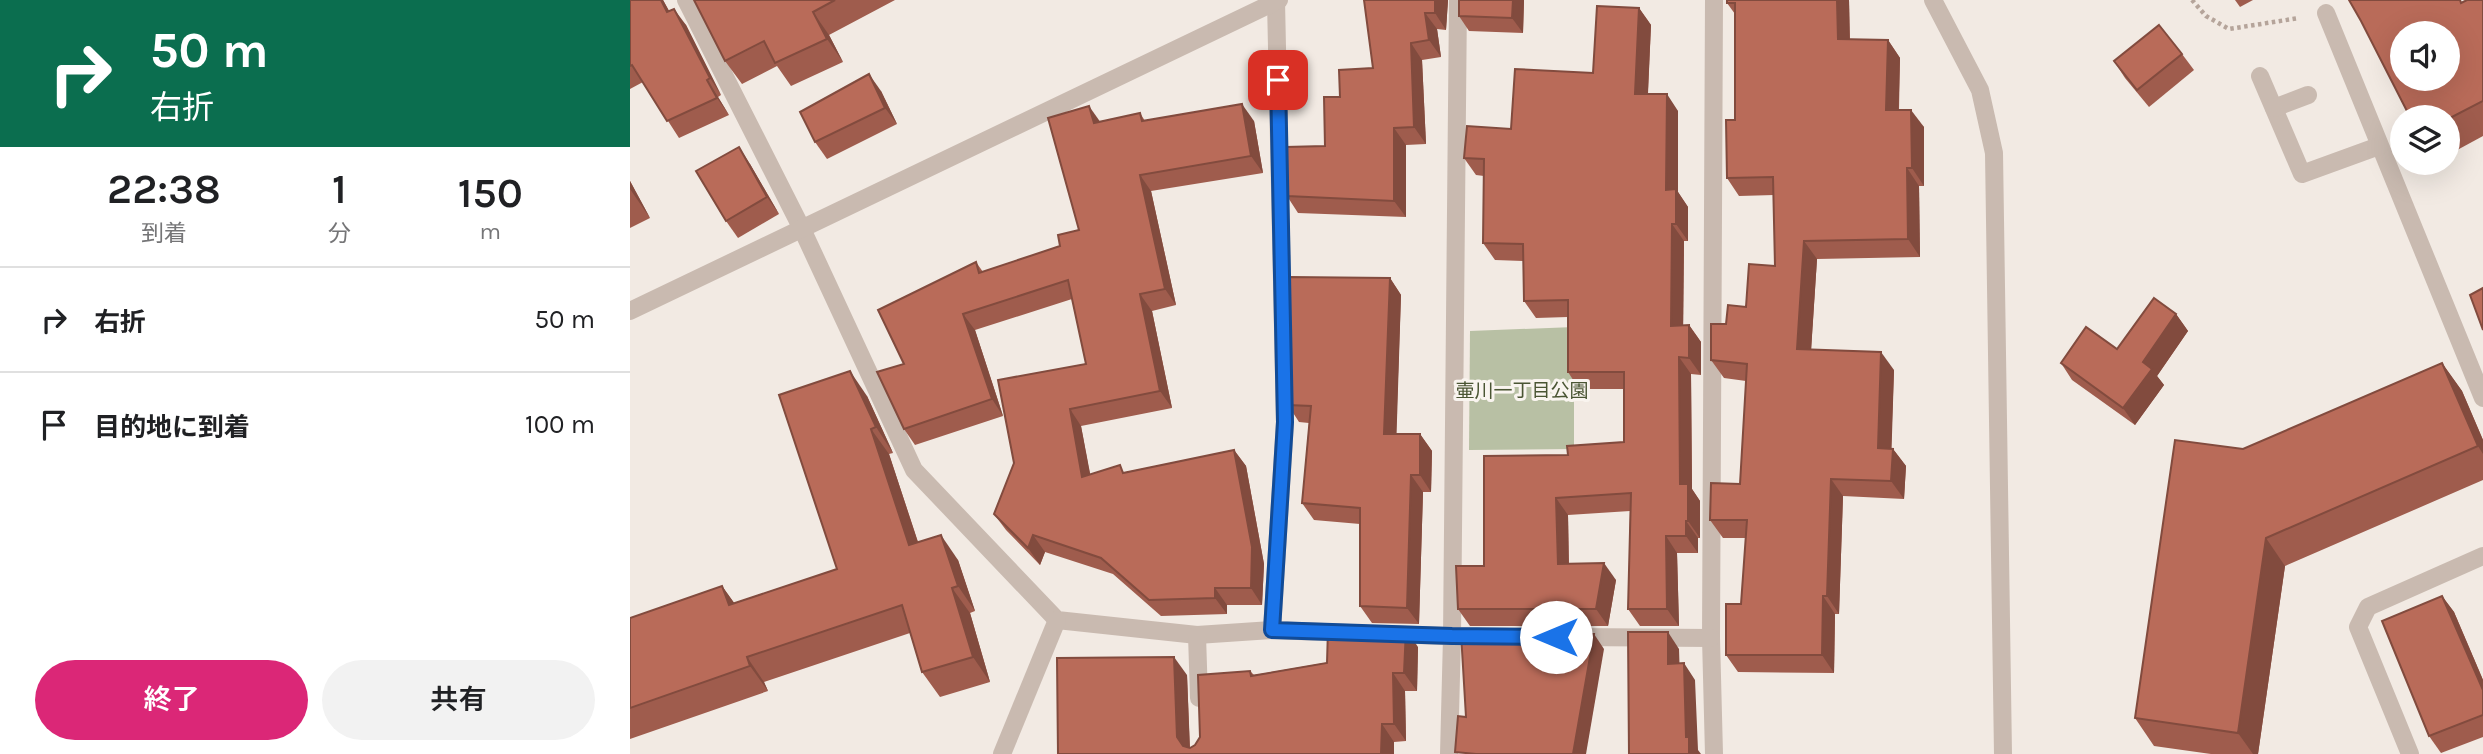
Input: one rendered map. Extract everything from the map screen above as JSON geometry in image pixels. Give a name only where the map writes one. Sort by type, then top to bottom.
[{"type":"street","points":[[686,0],[802,229],[914,470],[1057,620],[1198,635],[1272,630],[1507,637]]},
{"type":"street","points":[[1449,754],[1458,0]]},
{"type":"street","points":[[1714,0],[1711,638],[1714,754]]},
{"type":"street","points":[[1933,0],[1980,90],[1994,153],[2003,754]]},
{"type":"street","points":[[630,311],[1277,1],[1285,422],[1272,630]]},
{"type":"street","points":[[2326,13],[2483,398]]},
{"type":"street","points":[[2260,76],[2302,174],[2379,146]]},
{"type":"street","points":[[2274,108],[2308,95]]},
{"type":"street","points":[[2410,754],[2358,627],[2368,607],[2483,555]]},
{"type":"street","points":[[1002,754],[1057,620]]},
{"type":"street","points":[[1198,635],[1200,714]]},
{"type":"street","points":[[1561,637],[1711,638]]},
{"type":"path","points":[[2192,0],[2206,16],[2229,29],[2326,13]]},
{"type":"green space","name":"壷川一丁目公園","points":[[1574,327],[1574,449],[1469,450],[1470,331]]},
{"type":"building","points":[[630,0],[661,0],[667,12],[674,9],[710,78],[707,80],[717,98],[667,121],[632,65],[630,66]]},
{"type":"building","points":[[694,0],[835,0],[813,12],[827,39],[775,63],[764,41],[725,61]]},
{"type":"building","points":[[1364,0],[1435,0],[1435,13],[1425,13],[1429,40],[1411,43],[1414,127],[1394,128],[1394,201],[1287,196],[1286,147],[1325,146],[1324,97],[1340,97],[1339,70],[1373,68]]},
{"type":"building","points":[[1459,0],[1513,0],[1512,18],[1459,16]]},
{"type":"building","points":[[1727,0],[1837,0],[1838,39],[1888,40],[1886,110],[1911,110],[1912,168],[1907,168],[1908,239],[1804,241],[1797,349],[1881,352],[1878,448],[1893,449],[1891,481],[1831,479],[1822,655],[1726,655],[1726,604],[1741,604],[1747,520],[1710,520],[1711,483],[1740,484],[1747,364],[1711,360],[1711,324],[1726,324],[1728,305],[1746,307],[1749,264],[1775,266],[1773,177],[1727,178],[1726,120],[1735,120],[1735,3],[1727,3]]},
{"type":"building","points":[[2349,0],[2460,0],[2461,3],[2467,0],[2483,0],[2483,101],[2460,113],[2460,105],[2404,105],[2397,91],[2460,91],[2460,21],[2390,21],[2390,78]]},
{"type":"building","points":[[1597,6],[1639,8],[1635,94],[1667,94],[1666,190],[1676,189],[1676,224],[1672,224],[1671,326],[1689,325],[1689,358],[1679,357],[1680,484],[1688,484],[1686,536],[1666,536],[1667,609],[1628,609],[1631,493],[1556,498],[1558,564],[1604,563],[1596,609],[1458,609],[1456,566],[1484,566],[1484,456],[1568,455],[1567,446],[1624,442],[1624,372],[1568,372],[1568,300],[1524,301],[1523,244],[1483,243],[1484,159],[1464,158],[1467,126],[1511,129],[1515,69],[1593,73]]},
{"type":"building","points":[[2159,25],[2182,54],[2137,90],[2114,61]]},
{"type":"building","points":[[869,74],[885,108],[815,142],[800,112]]},
{"type":"building","points":[[1242,104],[1251,156],[1140,175],[1165,289],[1140,294],[1160,391],[1070,409],[1082,477],[1120,465],[1123,473],[1234,450],[1252,547],[1251,588],[1215,588],[1215,598],[1149,600],[1101,558],[1033,535],[1028,548],[994,514],[1014,463],[998,380],[1086,364],[1068,280],[963,314],[992,399],[904,429],[877,372],[904,364],[878,310],[976,262],[979,273],[1060,246],[1058,235],[1079,230],[1048,118],[1089,106],[1094,123],[1140,113],[1142,121]]},
{"type":"building","points":[[739,147],[767,197],[726,221],[696,171]]},
{"type":"building","points":[[1289,277],[1390,278],[1384,434],[1420,434],[1420,475],[1411,475],[1407,608],[1360,606],[1360,508],[1302,503],[1311,406],[1288,405],[1291,331],[1288,331]]},
{"type":"building","points":[[2483,288],[2483,330],[2470,295]]},
{"type":"building","points":[[2154,298],[2176,314],[2143,362],[2152,369],[2123,408],[2061,363],[2086,327],[2117,349]]},
{"type":"building","points":[[2442,363],[2478,446],[2266,538],[2238,733],[2135,718],[2175,440],[2243,449]]},
{"type":"building","points":[[850,371],[876,427],[871,429],[909,545],[941,535],[958,586],[952,588],[973,657],[922,672],[902,605],[747,657],[750,666],[630,708],[630,618],[722,586],[729,605],[837,569],[779,395]]},
{"type":"building","points":[[2442,596],[2483,690],[2483,715],[2429,736],[2382,621]]},
{"type":"building","points":[[1328,629],[1406,629],[1404,673],[1393,673],[1394,724],[1382,724],[1381,754],[1058,754],[1057,658],[1174,657],[1177,737],[1183,746],[1190,748],[1200,737],[1198,675],[1250,671],[1251,676],[1327,663]]},
{"type":"building","points":[[1628,632],[1668,632],[1668,664],[1684,663],[1689,754],[1629,754]]},
{"type":"building","points":[[1461,633],[1594,634],[1573,754],[1455,752],[1458,716],[1466,717]]},
{"type":"route","points":[[1278,80],[1285,422],[1272,630],[1556,637]]}]
